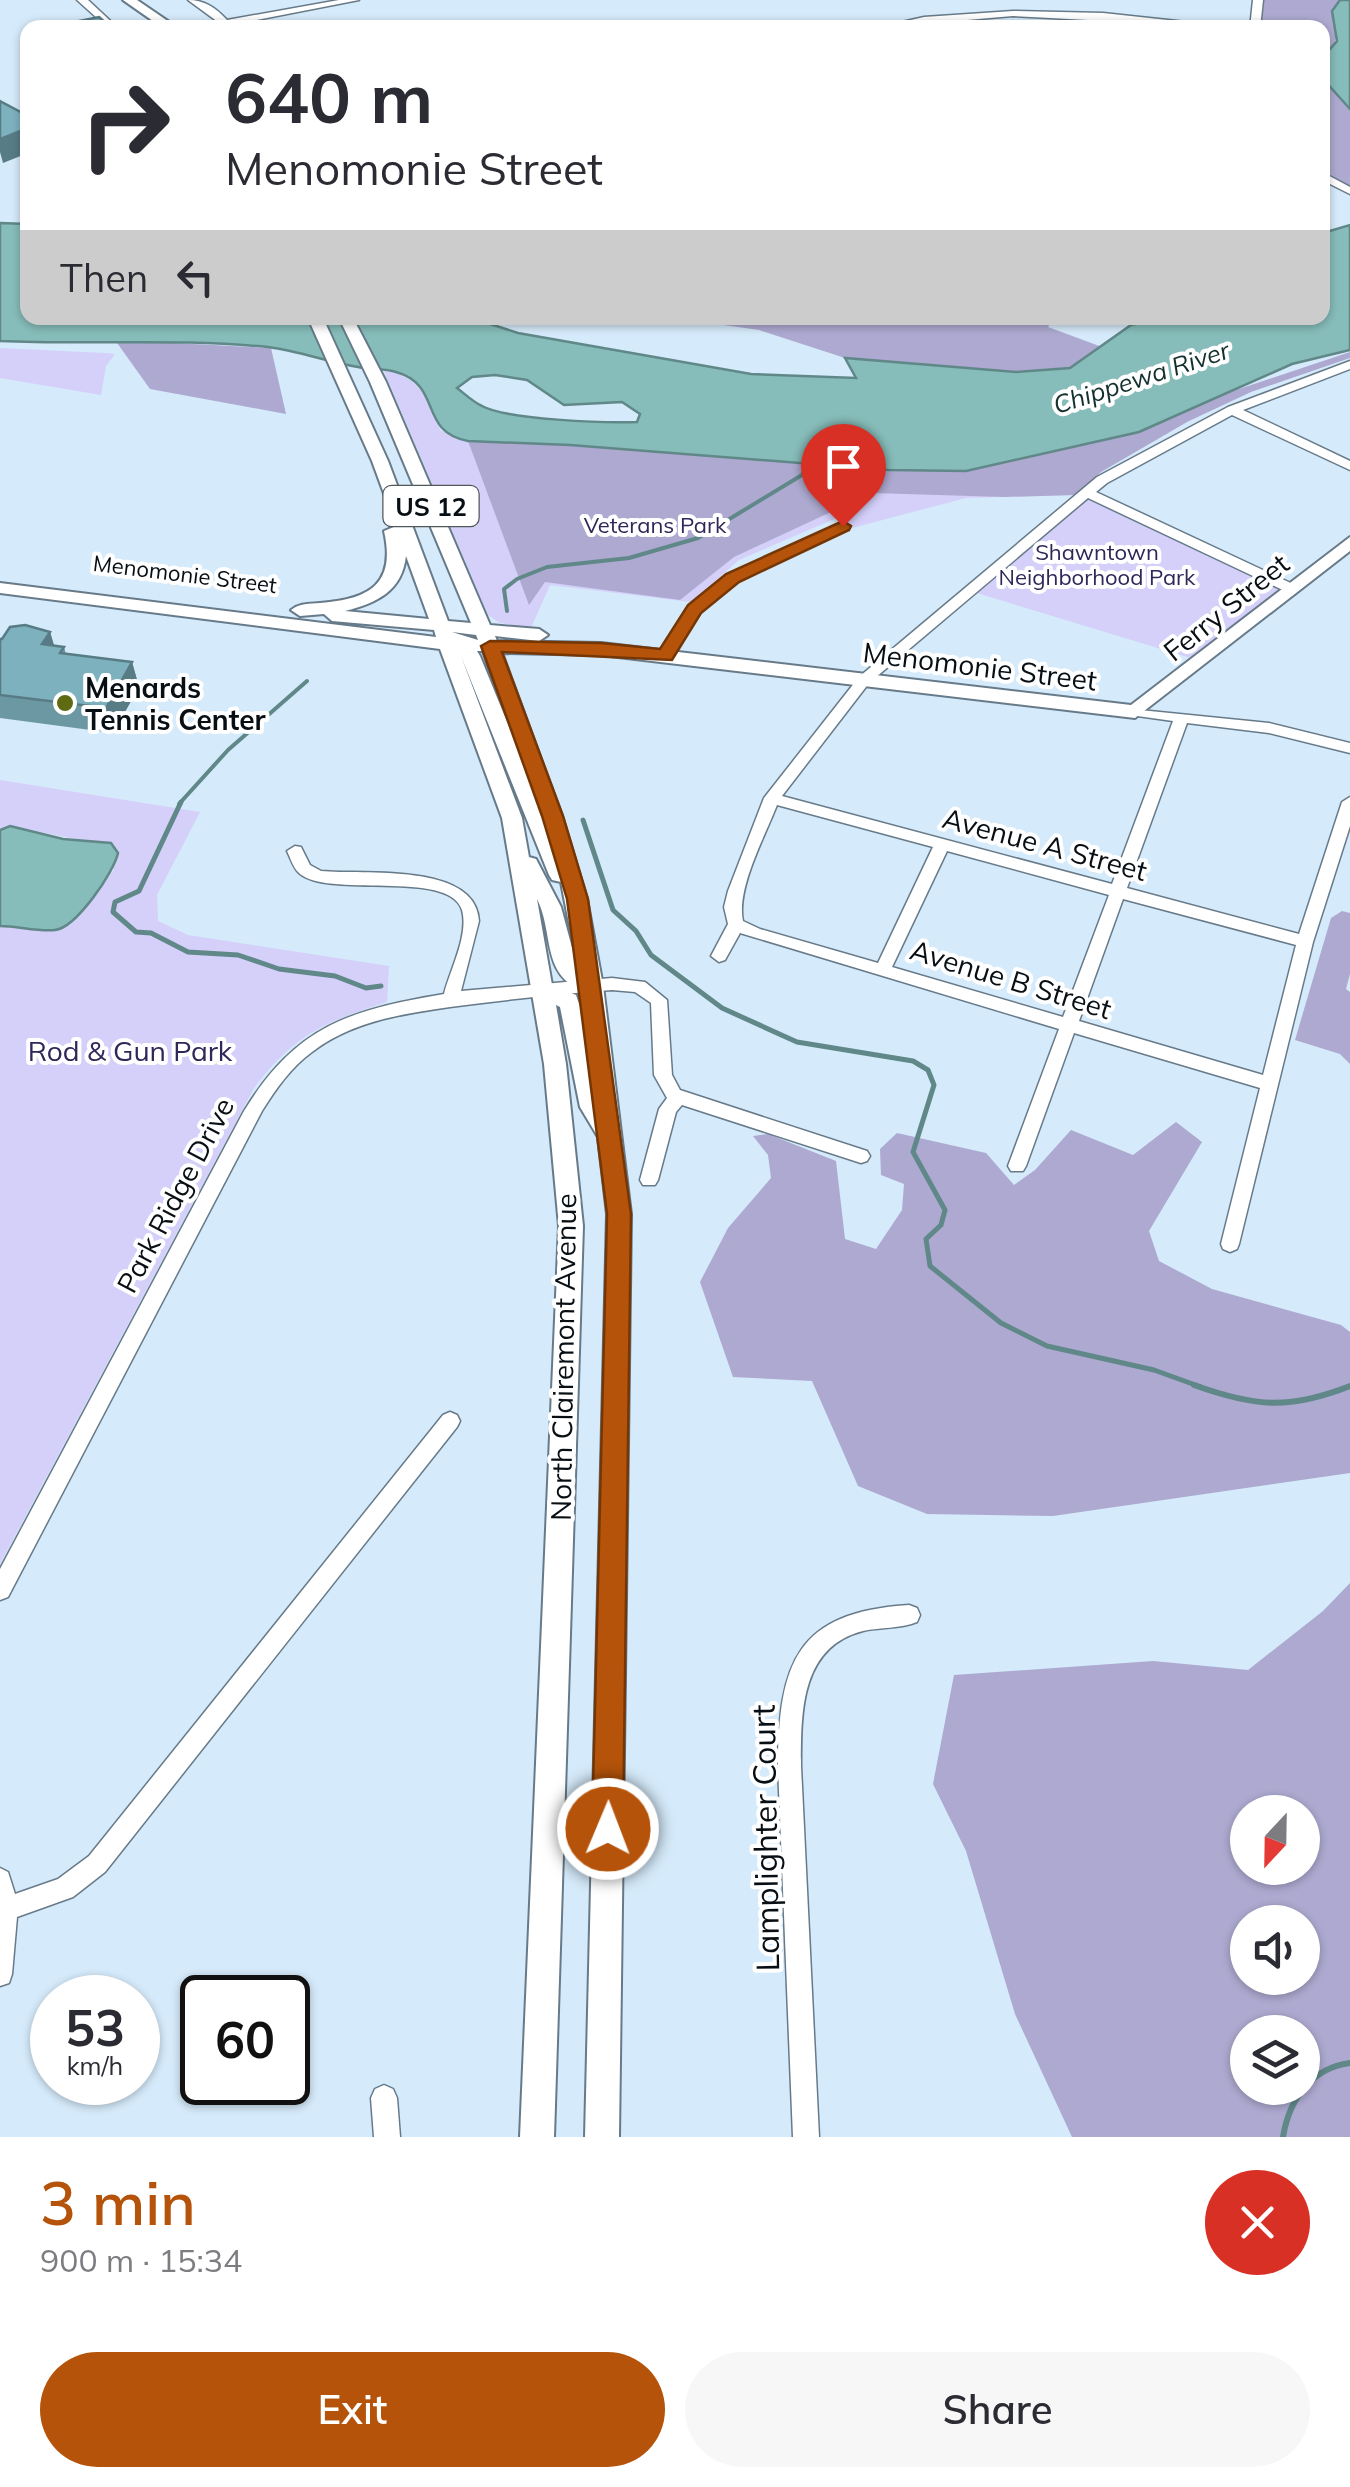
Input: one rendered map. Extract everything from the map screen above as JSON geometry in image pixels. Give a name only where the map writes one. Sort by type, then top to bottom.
[{"type":"main road","points":[[121,0],[143,20]]},
{"type":"main road","points":[[129,0],[160,20]]},
{"type":"main road","points":[[151,0],[175,20]]},
{"type":"main road","name":"US 12","points":[[318,325],[380,462],[404,489],[454,636]]},
{"type":"main road","name":"North Clairemont Avenue","points":[[350,325],[378,382],[487,638],[552,816],[579,908],[592,986],[619,1214],[602,2137]]},
{"type":"main road","points":[[300,610],[343,606],[368,598],[385,587],[399,566],[398,544],[368,460],[360,418]]},
{"type":"main road","name":"Ferry Street","points":[[1135,712],[1350,542]]},
{"type":"main road","name":"Menomonie Street","points":[[0,576],[300,610],[454,636]]},
{"type":"main road","name":"Menomonie Street","points":[[0,588],[601,648],[1135,712]]},
{"type":"main road","points":[[454,636],[481,680],[550,859],[579,908]]},
{"type":"main road","name":"North Clairemont Avenue","points":[[454,636],[517,844],[544,991],[571,1226],[536,2137]]},
{"type":"main road","points":[[517,844],[551,907],[566,969],[573,978],[592,986]]},
{"type":"main road","points":[[544,991],[568,1001],[571,1007],[591,1108],[610,1138]]},
{"type":"street","points":[[82,0],[105,20]]},
{"type":"street","points":[[193,0],[219,20]]},
{"type":"street","points":[[252,20],[354,0]]},
{"type":"street","points":[[923,20],[1023,12],[1130,20]]},
{"type":"street","points":[[720,956],[736,924],[732,907],[736,892],[772,798],[864,680],[1086,492],[1162,445],[1232,410],[1350,365]]},
{"type":"street","points":[[1232,410],[1350,466]]},
{"type":"street","points":[[1086,492],[1292,589]]},
{"type":"street","points":[[665,656],[694,609],[733,578],[843,526]]},
{"type":"street","name":"Menomonie Street","points":[[1135,712],[1296,733],[1350,748]]},
{"type":"street","points":[[1017,1166],[1182,717]]},
{"type":"street","name":"Avenue A Street","points":[[772,798],[1305,942]]},
{"type":"street","points":[[1230,1244],[1305,942],[1350,802]]},
{"type":"street","points":[[883,969],[943,842]]},
{"type":"street","points":[[295,851],[304,869],[318,876],[440,884],[464,896],[470,910],[451,1002]]},
{"type":"street","name":"Avenue B Street","points":[[736,924],[754,933],[1271,1084]]},
{"type":"street","name":"Park Ridge Drive","points":[[0,1590],[269,1085],[295,1056],[330,1031],[394,1009],[630,984],[646,989],[659,1000],[663,1074],[678,1097]]},
{"type":"street","points":[[649,1180],[668,1109],[678,1097],[861,1156]]},
{"type":"street","points":[[6,1909],[65,1889],[98,1864],[450,1421]]},
{"type":"street","name":"Lamplighter Court","points":[[806,2137],[793,1796],[795,1682],[819,1642],[848,1624],[870,1616],[910,1615]]},
{"type":"street","points":[[0,1880],[6,1909],[0,1974]]},
{"type":"street","points":[[384,2098],[387,2137]]},
{"type":"green space","points":[[1264,0],[1340,0],[1332,11],[1337,30],[1330,51],[1330,20],[1262,20]]},
{"type":"green space","points":[[1330,84],[1350,109],[1350,187],[1330,174]]},
{"type":"green space","points":[[724,325],[1049,325],[1102,347],[1070,368],[1016,372],[845,358],[759,330]]},
{"type":"green space","points":[[115,340],[271,348],[286,414],[150,389]]},
{"type":"green space","points":[[0,348],[115,354],[106,366],[101,395],[0,378]]},
{"type":"green space","name":"Veterans Park","points":[[1350,352],[1350,358],[1251,392],[1187,422],[1101,472],[1075,495],[872,493],[734,557],[680,600],[545,582],[529,605],[468,441],[570,445],[889,470],[966,471],[1139,432],[1203,401]]},
{"type":"green space","name":"Veterans Park","points":[[383,369],[405,377],[421,390],[433,408],[440,430],[468,441],[889,470],[966,471],[1187,422],[1101,472],[1075,495],[966,498],[852,528],[839,517],[739,560],[691,602],[550,585],[531,628],[500,623],[488,615]]},
{"type":"green space","name":"Shawntown Neighborhood Park","points":[[1086,492],[1292,589],[1194,659],[970,591]]},
{"type":"green space","name":"Rod & Gun Park","points":[[0,780],[200,812],[157,895],[158,921],[188,935],[389,966],[387,1002],[313,1032],[283,1055],[254,1088],[0,1564],[0,926],[68,926],[114,870],[91,842],[10,826],[0,830]]},
{"type":"green space","points":[[1342,911],[1350,913],[1350,974],[1346,989],[1350,992],[1350,1064],[1340,1054],[1295,1040],[1331,918]]},
{"type":"green space","points":[[1176,1122],[1202,1142],[1149,1231],[1159,1261],[1212,1289],[1341,1325],[1350,1332],[1350,1473],[1053,1516],[927,1514],[858,1486],[812,1381],[733,1377],[700,1282],[728,1228],[771,1178],[768,1155],[753,1136],[768,1134],[836,1161],[845,1239],[876,1249],[902,1210],[904,1184],[881,1175],[880,1149],[897,1133],[986,1153],[1014,1185],[1035,1170],[1071,1130],[1133,1155]]},
{"type":"green space","points":[[1350,1583],[1350,2137],[1072,2137],[1015,2014],[966,1851],[933,1784],[954,1675],[1153,1661],[1248,1670],[1323,1611]]},
{"type":"water","points":[[1340,0],[1350,0],[1350,109],[1330,87],[1330,49],[1337,41],[1332,11]]},
{"type":"water","name":"Chippewa River","points":[[0,223],[20,224],[20,325],[493,325],[518,333],[751,374],[856,378],[845,358],[1016,372],[1070,368],[1131,325],[1330,325],[1330,231],[1350,225],[1350,350],[1292,364],[1139,432],[966,471],[889,470],[570,445],[468,441],[442,428],[411,378],[391,371],[235,344],[0,341]],"holes":[[[495,375],[527,380],[564,405],[622,402],[640,414],[637,422],[513,415],[482,406],[457,388],[472,377]]]},
{"type":"water","points":[[10,826],[63,839],[111,843],[118,853],[93,898],[64,927],[48,930],[0,926],[0,830]]},
{"type":"building","points":[[0,101],[20,112],[20,131],[0,139]]},
{"type":"building","points":[[25,625],[50,632],[42,644],[64,647],[60,653],[132,662],[106,708],[0,695],[0,639],[10,627]]},
{"type":"waterway","points":[[507,611],[504,589],[517,579],[547,567],[629,558],[698,538],[802,475],[811,459]]},
{"type":"waterway","points":[[179,804],[228,750],[307,681]]},
{"type":"waterway","points":[[181,802],[139,891],[115,902],[113,912],[136,932],[151,933],[188,952],[238,955],[279,969],[335,976],[366,988],[381,986]]},
{"type":"waterway","points":[[583,820],[613,910],[636,931],[651,955],[722,1008],[797,1042],[913,1061],[928,1070],[934,1085],[913,1152],[945,1210],[941,1225],[926,1239],[930,1266],[1001,1323],[1047,1346],[1154,1370],[1201,1387]]},
{"type":"waterway","points":[[1194,1385],[1236,1398],[1272,1403],[1308,1399],[1350,1386]]},
{"type":"waterway","points":[[1283,2137],[1304,2088],[1324,2071],[1350,2063]]},
{"type":"place","name":"Menards Tennis Center","points":[[65,703]]},
{"type":"route","points":[[608,1829],[619,1214],[592,986],[577,899],[552,816],[490,646],[601,648],[665,656],[694,609],[733,578],[843,526]]}]
